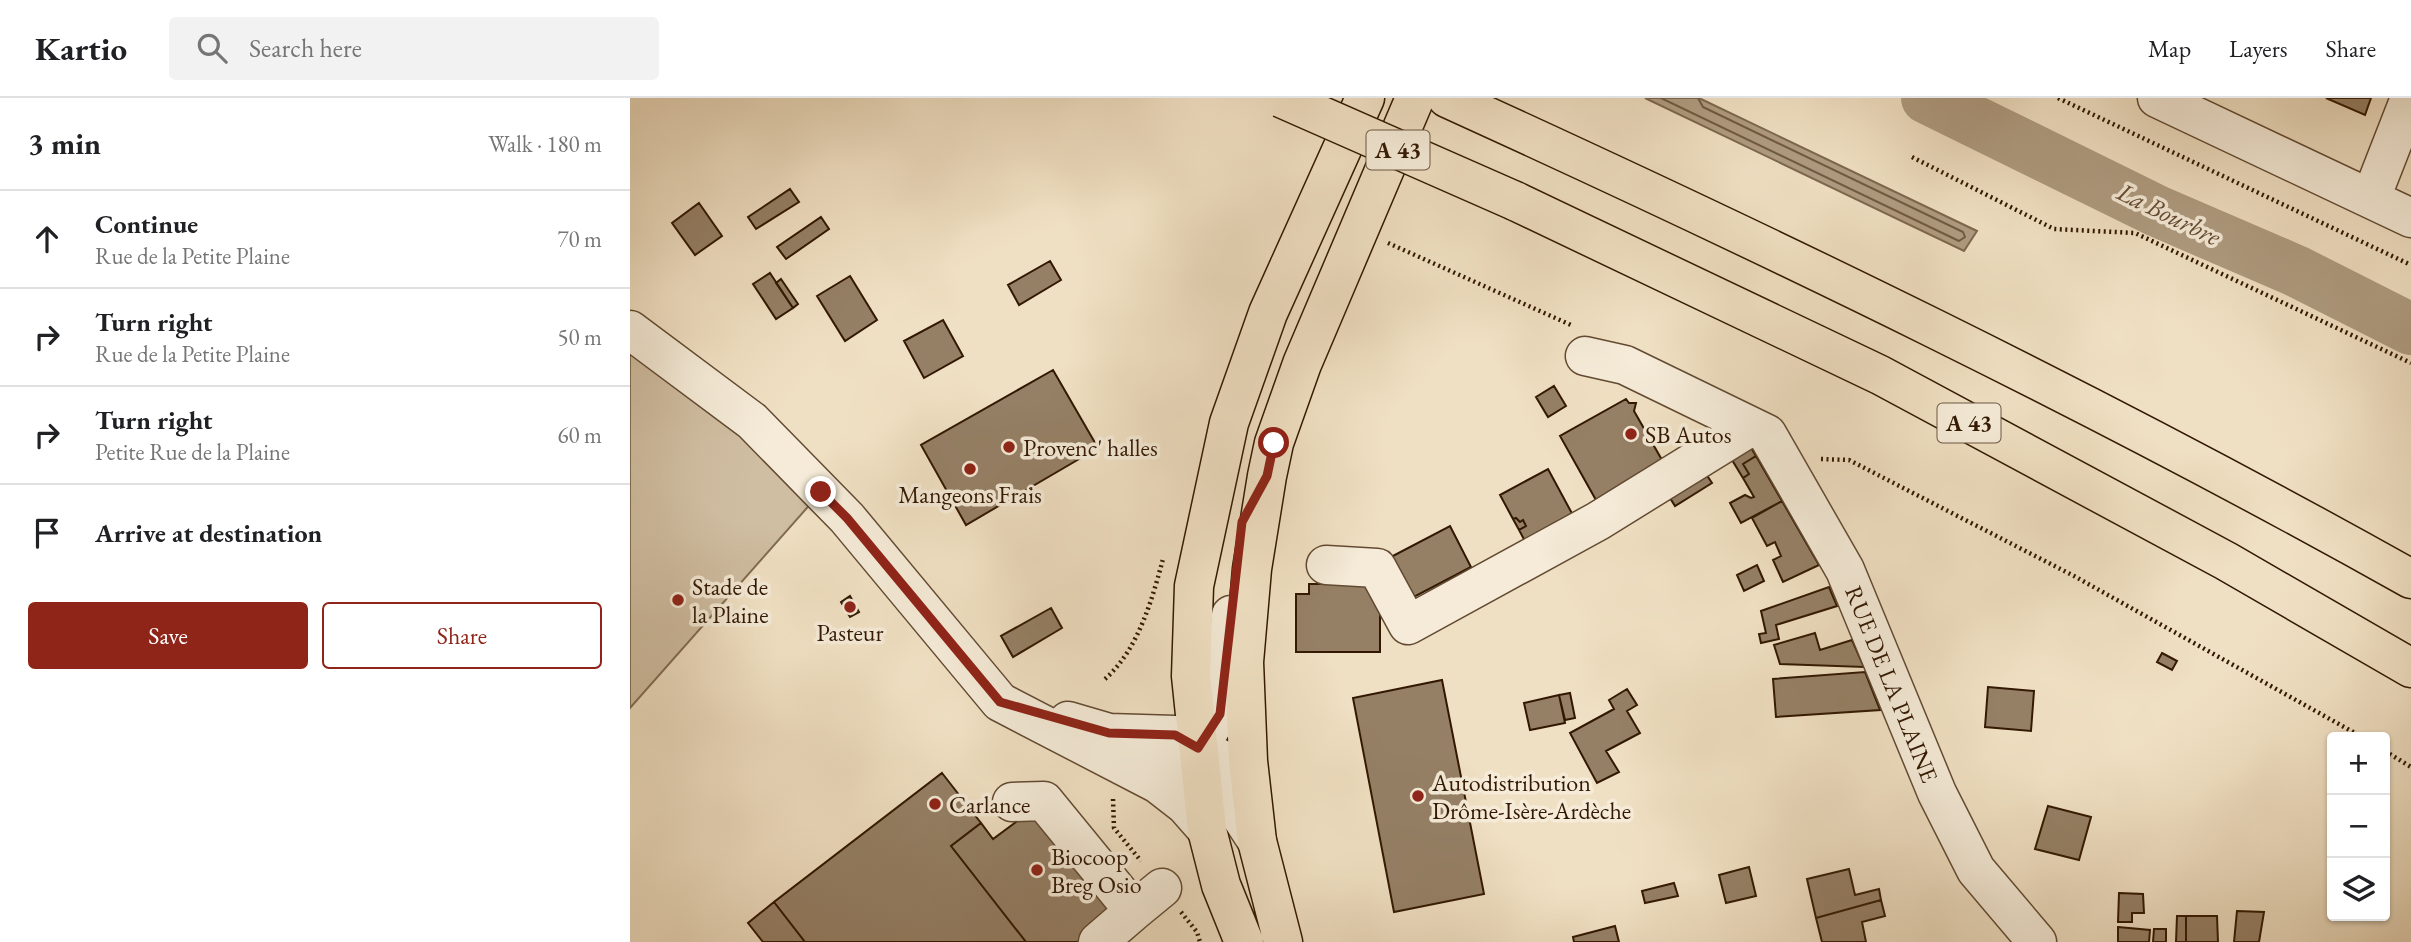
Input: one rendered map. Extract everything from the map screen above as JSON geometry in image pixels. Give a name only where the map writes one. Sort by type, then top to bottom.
[{"type":"main road","name":"A 43","points":[[1281,98],[1515,201],[1880,376],[2226,561],[2411,668]]},
{"type":"main road","points":[[1244,942],[1221,885],[1207,830],[1191,676],[1194,586],[1229,423],[1268,313],[1365,98]]},
{"type":"main road","points":[[1283,942],[1257,841],[1248,761],[1244,662],[1252,569],[1274,443],[1302,364],[1415,98]]},
{"type":"main road","points":[[1447,98],[1908,314],[2262,495],[2411,579]]},
{"type":"street","points":[[2157,98],[2411,218]]},
{"type":"street","points":[[2371,198],[2403,140],[2410,98]]},
{"type":"street","points":[[630,330],[752,421],[847,518],[1000,702],[1109,733],[1158,784],[1185,805],[1207,830]]},
{"type":"street","name":"RUE DE LA PLAINE","points":[[1583,343],[1767,435],[1846,570],[1937,793],[1976,870],[2037,942]]},
{"type":"street","points":[[1326,565],[1377,568],[1408,625],[1598,521],[1750,427]]},
{"type":"street","points":[[1198,748],[1220,714],[1242,522],[1267,476]]},
{"type":"street","points":[[1128,751],[1176,721],[1187,703],[1191,676]]},
{"type":"street","points":[[1128,751],[1175,735],[1221,760],[1238,812],[1257,841]]},
{"type":"street","points":[[1012,802],[1044,802],[1148,899],[1098,942]]},
{"type":"path","points":[[2057,98],[2411,265]]},
{"type":"path","points":[[1912,157],[2054,229],[2135,233],[2411,363]]},
{"type":"path","points":[[1359,229],[1555,320],[1583,343]]},
{"type":"path","points":[[1782,458],[1849,460],[2074,576],[2353,732]]},
{"type":"path","points":[[2390,754],[2411,767]]},
{"type":"path","points":[[1197,932],[1200,942]]},
{"type":"shaded area","name":"Stade de la Plaine","points":[[630,329],[821,492],[630,708]]},
{"type":"water","points":[[1645,98],[1699,98],[1977,231],[1964,251]]},
{"type":"building","points":[[2326,98],[2371,98],[2365,115]]},
{"type":"building","points":[[790,189],[799,202],[756,229],[748,217]]},
{"type":"building","points":[[699,203],[722,236],[695,255],[672,223]]},
{"type":"building","points":[[821,217],[829,229],[786,259],[777,247]]},
{"type":"building","points":[[1050,261],[1061,280],[1019,305],[1008,285]]},
{"type":"building","points":[[770,273],[793,308],[776,319],[753,284]]},
{"type":"building","points":[[850,276],[877,320],[845,341],[817,296]]},
{"type":"building","points":[[781,279],[798,304],[793,308],[776,283]]},
{"type":"building","points":[[943,320],[963,356],[924,378],[904,341]]},
{"type":"building","name":"Provenc' halles","points":[[1053,370],[1098,448],[966,525],[921,445]]},
{"type":"building","points":[[1554,386],[1566,406],[1548,417],[1536,397]]},
{"type":"building","points":[[1626,399],[1629,403],[1636,403],[1634,411],[1662,460],[1596,500],[1560,436]]},
{"type":"building","points":[[1748,443],[1756,456],[1743,464],[1749,474],[1743,478],[1729,455]]},
{"type":"building","points":[[1756,456],[1782,501],[1741,523],[1730,503],[1745,495],[1754,497],[1743,478],[1749,474],[1743,464]]},
{"type":"building","points":[[1548,469],[1575,519],[1527,545],[1519,530],[1526,526],[1523,520],[1520,522],[1516,518],[1513,519],[1500,495]]},
{"type":"building","points":[[1704,471],[1712,483],[1675,506],[1667,493]]},
{"type":"building","points":[[1782,501],[1819,565],[1783,582],[1773,560],[1781,556],[1775,542],[1767,546],[1752,518]]},
{"type":"building","points":[[1516,518],[1520,522],[1523,520],[1526,526],[1519,530],[1513,519]]},
{"type":"building","points":[[1450,526],[1471,567],[1410,599],[1389,558]]},
{"type":"building","points":[[1757,565],[1764,581],[1744,591],[1737,575]]},
{"type":"building","points":[[1309,584],[1371,584],[1380,591],[1380,652],[1296,652],[1296,594],[1309,594]]},
{"type":"building","points":[[1829,587],[1837,606],[1776,625],[1779,639],[1761,643],[1759,634],[1766,633],[1761,611]]},
{"type":"building","name":"Pasteur","points":[[850,596],[859,612],[850,617],[841,602]]},
{"type":"building","points":[[1051,608],[1062,628],[1013,657],[1001,636]]},
{"type":"building","points":[[1815,633],[1820,650],[1852,640],[1864,667],[1780,664],[1774,645]]},
{"type":"building","points":[[2162,653],[2177,661],[2172,670],[2157,662]]},
{"type":"building","points":[[1865,672],[1880,710],[1776,717],[1773,679]]},
{"type":"building","name":"Autodistribution Drôme-Isère-Ardèche","points":[[1442,680],[1484,894],[1394,912],[1353,698]]},
{"type":"building","points":[[1988,687],[2034,691],[2031,731],[1985,727]]},
{"type":"building","points":[[1627,689],[1637,705],[1627,711],[1640,733],[1606,751],[1619,772],[1597,783],[1570,733],[1614,709],[1609,700]]},
{"type":"building","points":[[1570,693],[1575,718],[1565,720],[1559,695]]},
{"type":"building","points":[[1559,695],[1565,723],[1530,730],[1524,703]]},
{"type":"building","points":[[942,773],[981,823],[951,846],[1026,942],[805,942],[774,902]]},
{"type":"building","points":[[2048,806],[2091,817],[2079,860],[2035,849]]},
{"type":"building","points":[[1036,807],[1118,912],[1079,942],[1026,942],[951,846],[981,823],[993,839]]},
{"type":"building","points":[[1749,867],[1756,896],[1726,903],[1719,875]]},
{"type":"building","points":[[1849,869],[1855,895],[1879,889],[1881,900],[1816,918],[1807,879]]},
{"type":"building","points":[[1674,883],[1678,896],[1645,903],[1642,891]]},
{"type":"building","points":[[2119,893],[2143,894],[2144,913],[2132,913],[2132,922],[2118,922]]},
{"type":"building","points":[[1881,900],[1885,916],[1862,922],[1866,942],[1822,942],[1816,918]]},
{"type":"building","points":[[774,902],[805,942],[763,942],[748,923]]},
{"type":"building","points":[[2237,911],[2264,912],[2259,942],[2234,942]]},
{"type":"building","points":[[2177,916],[2186,916],[2186,942],[2176,942]]},
{"type":"building","points":[[2186,916],[2217,916],[2218,942],[2186,942]]},
{"type":"building","points":[[1615,926],[1619,942],[1574,942],[1573,937]]},
{"type":"building","points":[[2118,927],[2150,930],[2149,942],[2118,942]]},
{"type":"building","points":[[2154,929],[2166,929],[2166,942],[2153,942]]},
{"type":"waterway","name":"La Bourbre","points":[[1927,98],[2157,211],[2296,271],[2411,329]]},
{"type":"place","name":"SB Autos","points":[[1631,434]]},
{"type":"place","name":"Provenc' halles","points":[[1009,447]]},
{"type":"place","name":"Mangeons Frais","points":[[970,469]]},
{"type":"place","name":"Stade de la Plaine","points":[[678,600]]},
{"type":"place","name":"Pasteur","points":[[850,607]]},
{"type":"place","name":"Autodistribution Drôme-Isère-Ardèche","points":[[1418,796]]},
{"type":"place","name":"Carlance","points":[[935,804]]},
{"type":"place","name":"Biocoop Breg Osio","points":[[1037,870]]},
{"type":"route","points":[[821,492],[847,518],[1000,702],[1109,733],[1175,735],[1198,748],[1220,714],[1242,522],[1267,476],[1274,443]]}]
